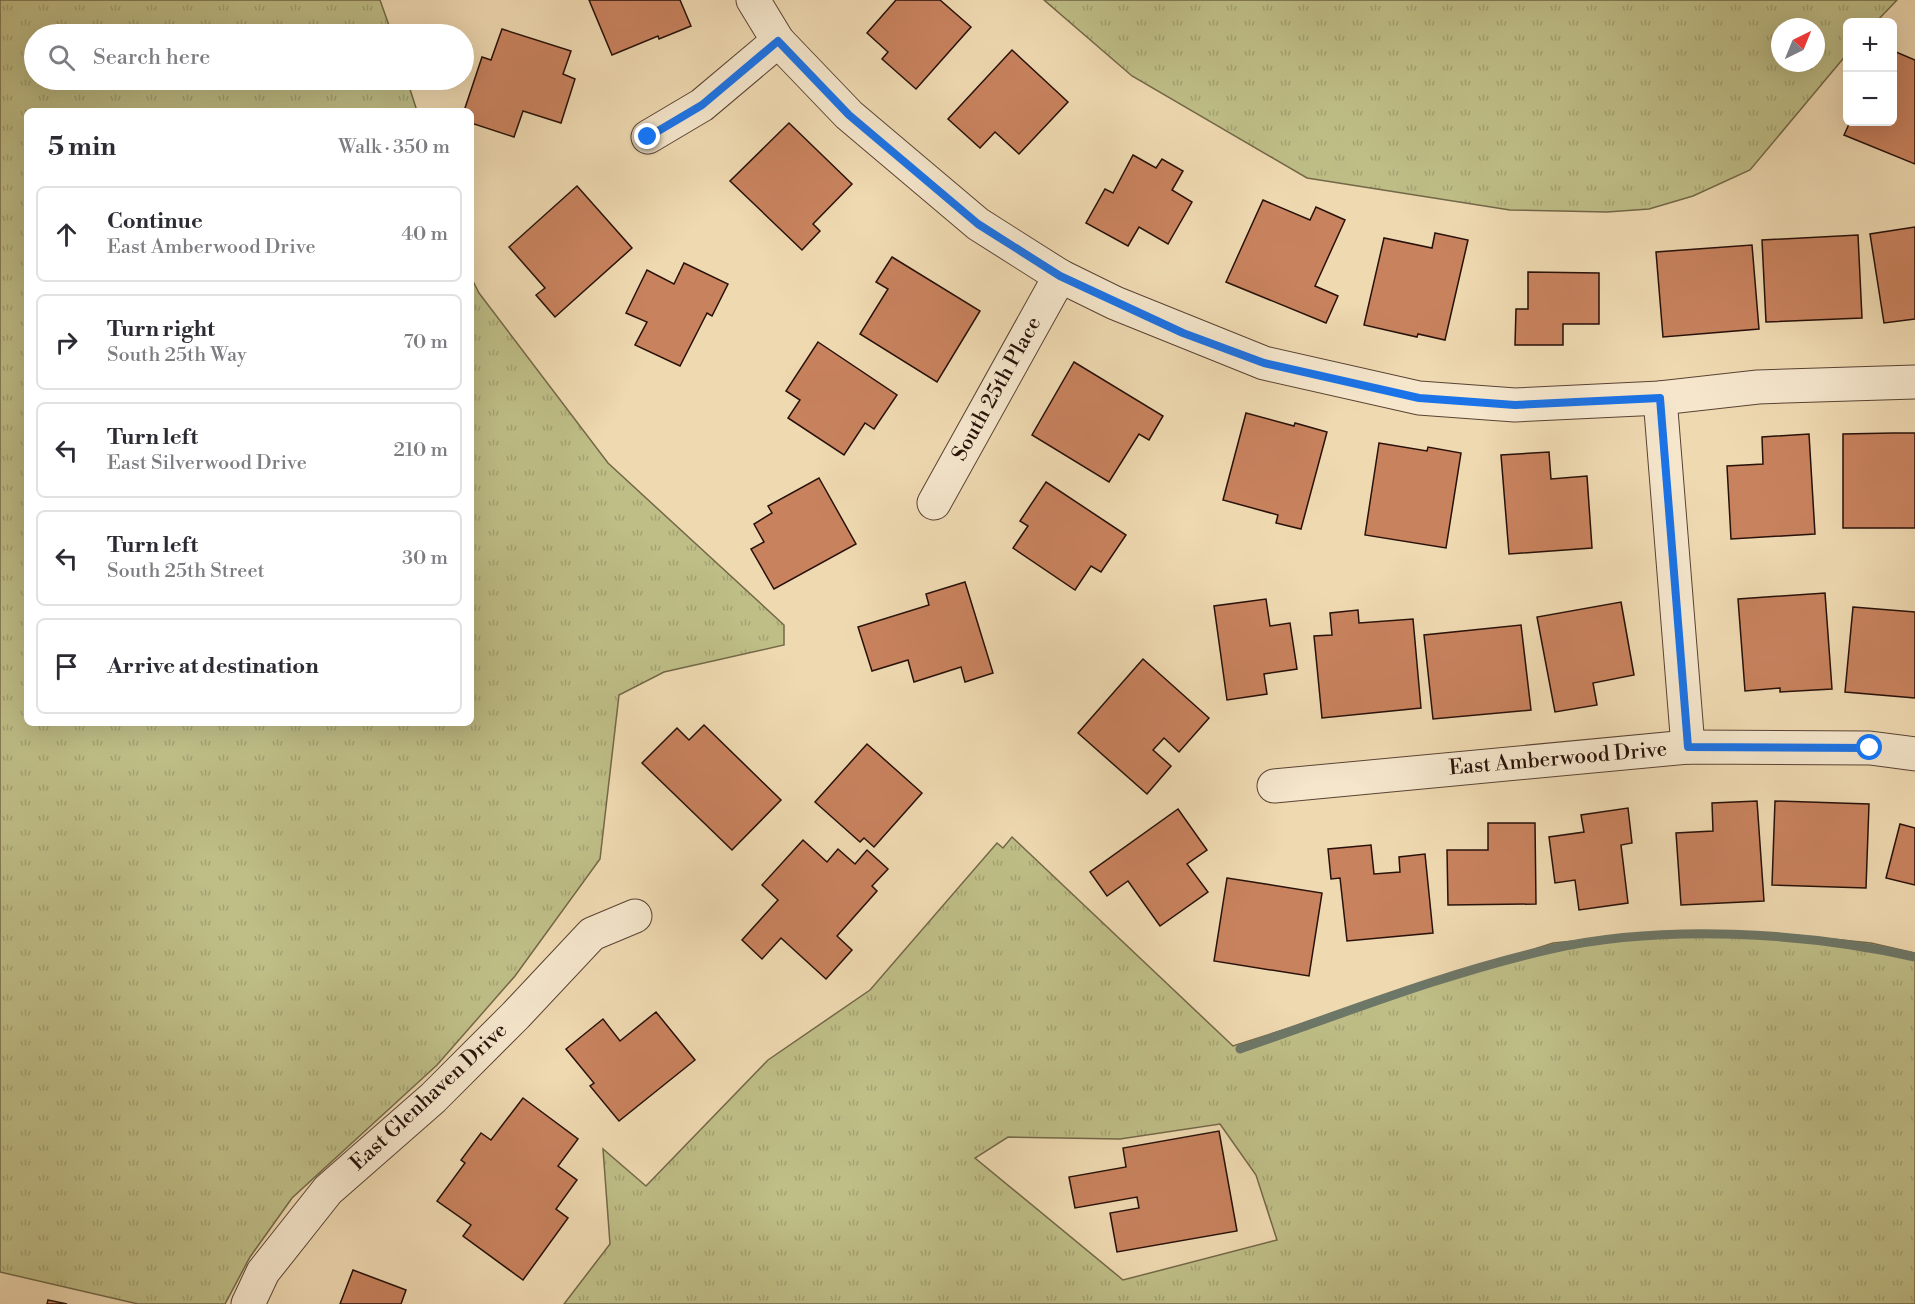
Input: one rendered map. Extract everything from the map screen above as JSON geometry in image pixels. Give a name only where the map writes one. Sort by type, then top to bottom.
[{"type":"street","points":[[753,0],[778,41],[849,115],[978,224],[1060,276],[1173,329],[1264,363],[1419,398],[1515,405],[1660,398],[1758,387],[1915,382]]},
{"type":"street","points":[[648,137],[702,105],[778,41]]},
{"type":"street","name":"South 25th Place","points":[[934,502],[1060,276]]},
{"type":"street","points":[[1660,398],[1688,747]]},
{"type":"street","name":"East Amberwood Drive","points":[[1274,786],[1688,747],[1870,748],[1915,754]]},
{"type":"street","name":"East Glenhaven Drive","points":[[248,1304],[263,1272],[328,1190],[433,1098],[516,1016],[592,934],[635,916]]},
{"type":"green space","points":[[0,0],[380,0],[388,24],[24,24],[24,90],[410,90],[416,108],[24,108],[24,726],[474,726],[474,283],[479,293],[608,463],[784,625],[784,645],[664,672],[619,695],[600,859],[515,976],[437,1065],[292,1198],[250,1257],[225,1304],[138,1304],[0,1272]]},
{"type":"green space","points":[[1044,0],[1897,0],[1880,18],[1843,18],[1843,59],[1750,170],[1693,196],[1649,209],[1607,212],[1510,210],[1307,178],[1132,76]]},
{"type":"green space","points":[[1012,837],[1233,1046],[1553,943],[1668,932],[1773,933],[1871,943],[1915,953],[1915,1304],[564,1304],[610,1244],[603,1149],[646,1186],[768,1060],[870,990],[997,843],[1003,848]],"holes":[[[1220,1124],[1256,1175],[1277,1240],[1123,1280],[975,1158],[1008,1137],[1120,1139]]]},
{"type":"building","points":[[589,0],[680,0],[691,26],[659,39],[658,36],[612,55]]},
{"type":"building","points":[[896,0],[940,0],[971,27],[916,89],[882,59],[888,52],[867,33]]},
{"type":"building","points":[[502,29],[571,51],[563,74],[575,79],[561,123],[523,111],[514,137],[474,124],[474,108],[465,108],[471,90],[474,90],[474,81],[482,57],[491,60]]},
{"type":"building","points":[[1012,50],[1068,102],[1019,154],[995,132],[980,148],[948,119]]},
{"type":"building","points":[[1897,52],[1915,60],[1915,164],[1844,135],[1848,126],[1897,126]]},
{"type":"building","points":[[789,123],[852,184],[813,224],[820,231],[802,250],[730,181]]},
{"type":"building","points":[[1133,155],[1156,168],[1162,159],[1183,171],[1172,190],[1192,202],[1168,244],[1139,227],[1128,246],[1086,223],[1105,189],[1113,193]]},
{"type":"building","points":[[577,186],[632,248],[555,317],[536,295],[545,288],[509,247]]},
{"type":"building","points":[[1263,200],[1310,220],[1316,207],[1345,220],[1315,286],[1338,296],[1326,323],[1226,282]]},
{"type":"building","points":[[1915,227],[1915,319],[1884,323],[1870,234]]},
{"type":"building","points":[[1435,233],[1468,240],[1445,340],[1418,334],[1417,337],[1364,325],[1384,238],[1432,248]]},
{"type":"building","points":[[1858,235],[1862,318],[1766,322],[1762,240]]},
{"type":"building","points":[[1752,245],[1759,329],[1663,337],[1656,252]]},
{"type":"building","points":[[892,257],[980,311],[937,382],[860,334],[888,289],[876,282]]},
{"type":"building","points":[[684,263],[728,284],[712,316],[707,313],[680,366],[635,345],[647,322],[626,313],[647,270],[674,284]]},
{"type":"building","points":[[1528,272],[1599,273],[1599,324],[1563,324],[1563,345],[1515,345],[1516,309],[1528,309]]},
{"type":"building","points":[[818,342],[897,395],[874,429],[865,423],[844,455],[788,418],[800,400],[786,391]]},
{"type":"building","points":[[1074,362],[1163,416],[1149,440],[1139,434],[1109,482],[1032,435]]},
{"type":"building","points":[[1246,413],[1327,432],[1301,529],[1276,523],[1278,515],[1223,500]]},
{"type":"building","points":[[1915,433],[1915,528],[1843,528],[1843,434]]},
{"type":"building","points":[[1809,434],[1815,534],[1731,539],[1727,466],[1763,464],[1762,437]]},
{"type":"building","points":[[1379,443],[1427,451],[1428,447],[1461,453],[1446,548],[1365,535]]},
{"type":"building","points":[[1549,452],[1551,479],[1587,476],[1592,548],[1509,554],[1501,455]]},
{"type":"building","points":[[819,478],[856,544],[774,589],[751,549],[764,542],[754,524],[772,513],[768,506]]},
{"type":"building","points":[[1046,482],[1126,535],[1101,572],[1091,566],[1075,590],[1013,548],[1028,526],[1020,521]]},
{"type":"building","points":[[965,582],[993,673],[965,682],[961,667],[914,682],[908,660],[872,671],[858,627],[929,605],[926,594]]},
{"type":"building","points":[[1825,593],[1832,689],[1780,692],[1780,688],[1745,691],[1738,599]]},
{"type":"building","points":[[1266,599],[1270,626],[1290,623],[1297,669],[1264,674],[1267,694],[1227,700],[1214,606]]},
{"type":"building","points":[[1621,602],[1634,675],[1593,683],[1597,705],[1555,712],[1537,617]]},
{"type":"building","points":[[1853,607],[1915,612],[1915,698],[1845,692]]},
{"type":"building","points":[[1358,610],[1359,623],[1413,619],[1421,708],[1322,718],[1314,636],[1332,635],[1330,613]]},
{"type":"building","points":[[1521,625],[1531,710],[1433,719],[1424,635]]},
{"type":"building","points":[[1143,659],[1209,718],[1179,752],[1164,738],[1153,750],[1171,766],[1147,794],[1078,733]]},
{"type":"building","points":[[704,725],[781,800],[732,850],[642,763],[677,728],[689,740]]},
{"type":"building","points":[[867,744],[922,793],[874,847],[864,838],[860,842],[815,802]]},
{"type":"building","points":[[1757,801],[1764,901],[1681,905],[1676,833],[1713,831],[1712,803]]},
{"type":"building","points":[[1775,801],[1869,804],[1866,888],[1772,885]]},
{"type":"building","points":[[1628,808],[1632,843],[1621,845],[1628,903],[1579,910],[1575,880],[1555,883],[1549,837],[1584,832],[1581,815]]},
{"type":"building","points":[[1178,809],[1207,850],[1187,864],[1208,892],[1160,926],[1128,881],[1107,896],[1090,872]]},
{"type":"building","points":[[1488,823],[1535,823],[1536,904],[1448,905],[1447,850],[1488,850]]},
{"type":"building","points":[[1900,824],[1915,828],[1915,885],[1886,878]]},
{"type":"building","points":[[803,840],[827,862],[838,849],[855,864],[867,850],[888,869],[872,886],[877,891],[837,936],[852,950],[826,979],[781,938],[762,959],[742,940],[778,900],[762,885]]},
{"type":"building","points":[[1371,845],[1374,874],[1400,872],[1399,857],[1425,854],[1433,933],[1347,941],[1340,878],[1331,879],[1328,849]]},
{"type":"building","points":[[1227,878],[1322,893],[1309,976],[1214,961]]},
{"type":"building","points":[[656,1012],[695,1060],[619,1121],[590,1086],[594,1083],[566,1049],[603,1019],[620,1041]]},
{"type":"building","points":[[523,1098],[578,1139],[558,1166],[577,1180],[556,1209],[568,1218],[523,1280],[463,1236],[471,1225],[437,1201],[465,1163],[461,1160],[481,1133],[491,1140]]},
{"type":"building","points":[[1219,1131],[1237,1231],[1117,1252],[1110,1213],[1139,1208],[1137,1197],[1075,1208],[1069,1177],[1126,1167],[1123,1148]]},
{"type":"building","points":[[353,1270],[406,1290],[401,1304],[340,1304]]},
{"type":"building","points":[[48,1300],[67,1304],[47,1304]]},
{"type":"waterway","points":[[1240,1049],[1472,970],[1551,949],[1594,941],[1640,936],[1733,934],[1827,942],[1915,957]]},
{"type":"route","points":[[648,137],[702,105],[778,41],[849,115],[978,224],[1060,276],[1183,333],[1264,363],[1419,398],[1515,405],[1660,398],[1688,747],[1870,748]]}]
